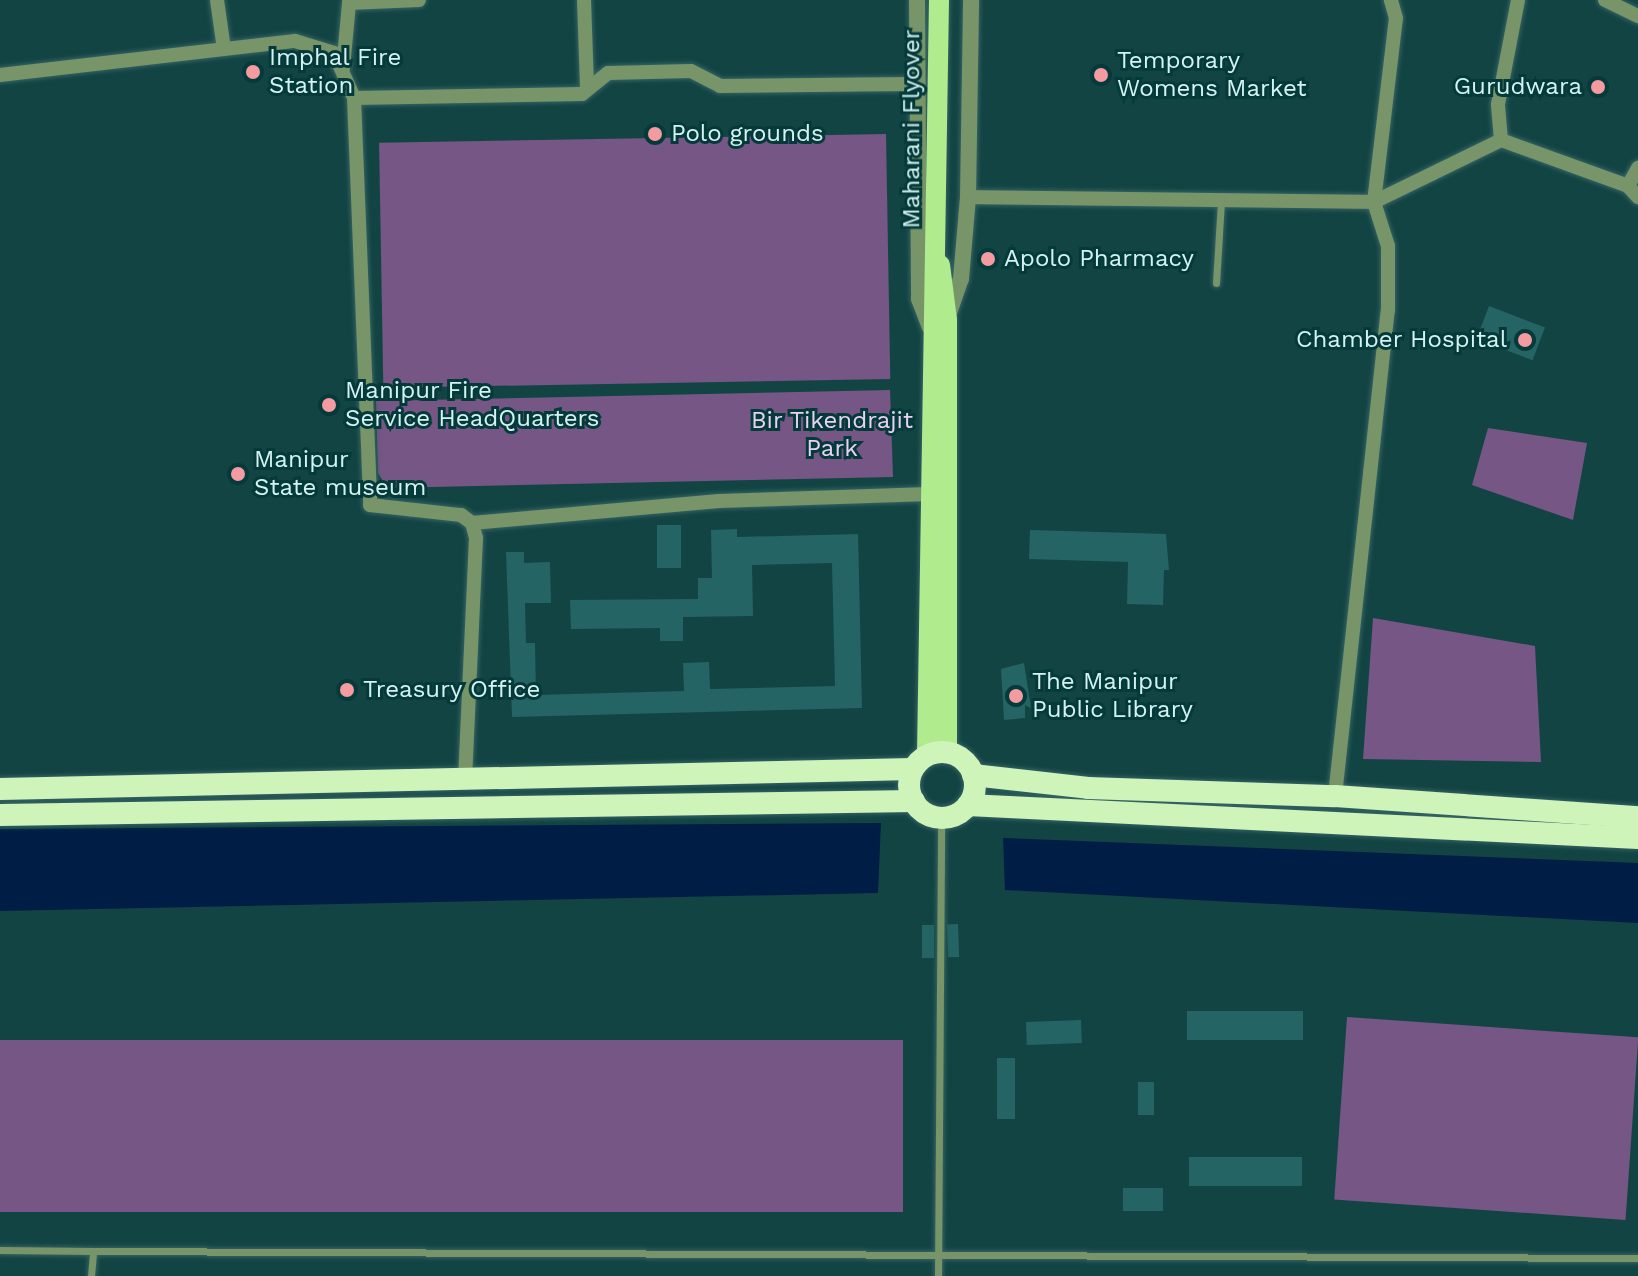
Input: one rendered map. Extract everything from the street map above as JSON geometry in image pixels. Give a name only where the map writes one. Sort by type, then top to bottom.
[{"type":"highway","points":[[914,801],[929,759]]},
{"type":"highway","points":[[0,789],[465,781],[929,759],[963,760],[973,775],[968,805]]},
{"type":"highway","points":[[973,775],[1088,788],[1335,796],[1638,817]]},
{"type":"highway","points":[[0,815],[914,801],[941,818],[968,805],[1638,838]]},
{"type":"main road","name":"Maharani Flyover","points":[[938,323],[939,0]]},
{"type":"main road","points":[[938,323],[930,494],[938,608]]},
{"type":"main road","points":[[929,759],[938,608],[938,323]]},
{"type":"street","points":[[217,0],[224,49]]},
{"type":"street","points":[[343,68],[349,3],[419,0]]},
{"type":"street","points":[[584,0],[587,88]]},
{"type":"street","points":[[917,0],[915,84],[919,299],[938,323],[961,279],[968,197],[971,0]]},
{"type":"street","points":[[1335,796],[1388,310],[1388,246],[1374,202],[1396,18],[1391,0]]},
{"type":"street","points":[[1501,140],[1498,104],[1518,0]]},
{"type":"street","points":[[1605,0],[1638,16]]},
{"type":"street","points":[[0,75],[312,42],[334,53],[354,98],[370,505],[461,515],[472,523],[719,501],[930,494]]},
{"type":"street","points":[[354,98],[582,94],[608,73],[691,71],[720,86],[915,84]]},
{"type":"street","points":[[968,197],[1222,197],[1374,202],[1501,140],[1633,191],[1638,168]]},
{"type":"street","points":[[465,781],[472,523]]},
{"type":"lane","points":[[1216,283],[1222,197]]},
{"type":"lane","points":[[938,1276],[941,818]]},
{"type":"lane","points":[[0,1250],[448,1248],[937,1258],[1638,1258]]},
{"type":"lane","points":[[91,1276],[93,1251]]},
{"type":"green space","points":[[886,134],[890,379],[383,388],[379,143]]},
{"type":"green space","name":"Bir Tikendrajit Park","points":[[890,390],[893,477],[387,488],[378,473],[376,401]]},
{"type":"green space","points":[[1488,428],[1587,443],[1573,520],[1472,485]]},
{"type":"green space","points":[[1373,618],[1535,646],[1541,762],[1363,759]]},
{"type":"green space","points":[[1347,1017],[1638,1037],[1626,1220],[1334,1200]]},
{"type":"green space","points":[[0,1040],[903,1040],[903,1212],[0,1212]]},
{"type":"water","points":[[881,823],[878,893],[0,911],[0,829]]},
{"type":"water","points":[[1003,838],[1638,863],[1638,923],[1005,890]]},
{"type":"building","points":[[1489,306],[1545,328],[1532,360],[1476,339]]},
{"type":"building","points":[[657,525],[681,525],[681,568],[657,568]]},
{"type":"building","points":[[737,529],[737,537],[858,534],[862,708],[512,717],[506,552],[524,552],[524,563],[550,562],[551,603],[525,603],[526,643],[535,643],[536,695],[684,691],[683,663],[709,662],[710,689],[835,686],[832,563],[752,565],[753,616],[683,617],[683,641],[660,641],[660,628],[571,629],[570,600],[698,599],[698,578],[712,578],[711,530]]},
{"type":"building","points":[[1030,530],[1166,534],[1169,570],[1164,570],[1163,605],[1127,604],[1128,562],[1029,559]]},
{"type":"building","name":"The Manipur Public Library","points":[[1024,663],[1031,708],[1025,705],[1025,718],[1004,720],[1001,669]]},
{"type":"building","points":[[947,924],[958,924],[959,957],[948,957]]},
{"type":"building","points":[[922,925],[934,925],[934,958],[922,958]]},
{"type":"building","points":[[1187,1011],[1303,1011],[1303,1040],[1187,1040]]},
{"type":"building","points":[[1081,1020],[1082,1043],[1027,1045],[1026,1022]]},
{"type":"building","points":[[997,1058],[1015,1058],[1015,1119],[997,1119]]},
{"type":"building","points":[[1138,1082],[1154,1082],[1154,1115],[1138,1115]]},
{"type":"building","points":[[1189,1157],[1302,1157],[1302,1186],[1189,1186]]},
{"type":"building","points":[[1123,1188],[1163,1188],[1163,1211],[1123,1211]]},
{"type":"place","name":"Imphal Fire Station","points":[[253,72]]},
{"type":"place","name":"Temporary Womens Market","points":[[1101,75]]},
{"type":"place","name":"Gurudwara","points":[[1598,87]]},
{"type":"place","name":"Polo grounds","points":[[655,134]]},
{"type":"place","name":"Apolo Pharmacy","points":[[988,259]]},
{"type":"place","name":"Chamber Hospital","points":[[1525,340]]},
{"type":"place","name":"Manipur Fire Service HeadQuarters","points":[[329,405]]},
{"type":"place","name":"Manipur State museum","points":[[238,474]]},
{"type":"place","name":"Treasury Office","points":[[347,690]]},
{"type":"place","name":"The Manipur Public Library","points":[[1016,696]]}]
